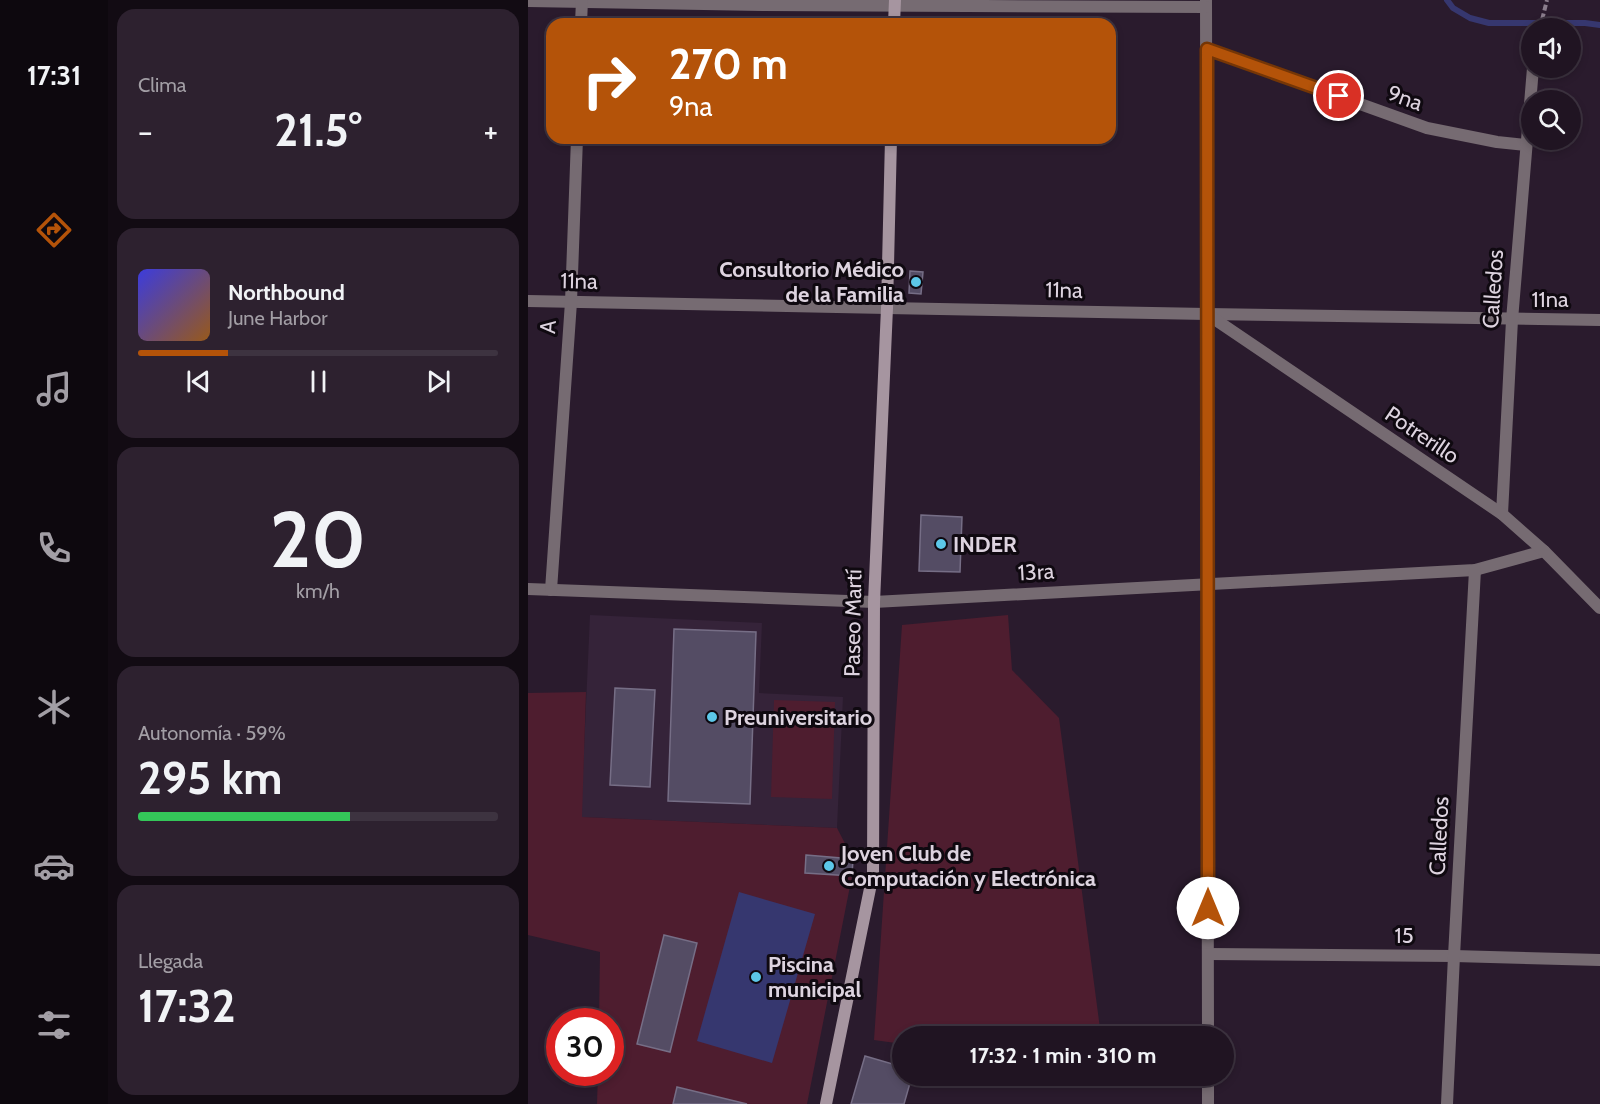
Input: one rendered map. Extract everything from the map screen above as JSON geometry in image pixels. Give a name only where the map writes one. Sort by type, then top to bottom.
[{"type":"main road","points":[[894,18],[895,2]]},
{"type":"main road","name":"Paseo Martí","points":[[826,1104],[873,874],[874,602],[887,308],[891,144]]},
{"type":"street","points":[[528,1],[762,5],[895,2],[1206,3],[1208,1026]]},
{"type":"street","points":[[581,18],[582,1]]},
{"type":"street","name":"9na","points":[[1207,49],[1427,128],[1521,144]]},
{"type":"street","name":"A","points":[[551,590],[571,302],[577,144]]},
{"type":"street","name":"Calledos","points":[[1502,514],[1512,320],[1526,150]]},
{"type":"street","name":"11na","points":[[528,301],[1600,320]]},
{"type":"street","name":"Potrerillo","points":[[1207,314],[1502,514],[1544,551],[1600,608]]},
{"type":"street","name":"13ra","points":[[528,589],[874,602],[1475,570],[1544,551]]},
{"type":"street","name":"Calledos","points":[[1448,1104],[1475,570]]},
{"type":"street","name":"15","points":[[1208,954],[1600,960]]},
{"type":"street","points":[[1208,1086],[1208,1104]]},
{"type":"path","points":[[1543,18],[1547,0]]},
{"type":"shaded area","points":[[590,615],[762,623],[759,693],[843,697],[837,828],[581,817]]},
{"type":"shaded area","points":[[1008,615],[1012,670],[1059,718],[1100,1026],[892,1026],[892,1042],[874,1040],[902,625]]},
{"type":"shaded area","points":[[586,692],[582,817],[837,828],[853,859],[852,876],[807,1104],[597,1104],[598,1086],[624,1086],[624,1008],[599,1008],[600,952],[528,935],[528,693]]},
{"type":"shaded area","points":[[774,700],[835,702],[832,799],[771,797]]},
{"type":"shaded area","name":"Piscina municipal","points":[[739,892],[815,914],[772,1063],[697,1041]]},
{"type":"building","name":"Consultorio Médico de la Familia","points":[[910,271],[923,272],[921,294],[909,293]]},
{"type":"building","name":"INDER","points":[[921,515],[962,517],[960,572],[919,571]]},
{"type":"building","name":"Preuniversitario","points":[[674,629],[756,632],[750,804],[668,801]]},
{"type":"building","points":[[615,688],[655,690],[650,787],[610,785]]},
{"type":"building","name":"Joven Club de Computación y Electrónica","points":[[806,855],[853,859],[852,876],[805,873]]},
{"type":"building","points":[[664,935],[697,943],[670,1052],[637,1044]]},
{"type":"building","points":[[865,1056],[892,1064],[892,1086],[909,1086],[904,1104],[851,1104]]},
{"type":"building","points":[[677,1087],[747,1104],[673,1104]]},
{"type":"waterway","points":[[1447,0],[1453,8],[1470,18],[1489,23],[1600,25]]},
{"type":"place","name":"Consultorio Médico de la Familia","points":[[916,282]]},
{"type":"place","name":"INDER","points":[[941,544]]},
{"type":"place","name":"Preuniversitario","points":[[712,717]]},
{"type":"place","name":"Joven Club de Computación y Electrónica","points":[[829,866]]},
{"type":"place","name":"Piscina municipal","points":[[756,977]]},
{"type":"route","points":[[1208,908],[1207,49],[1339,96]]}]
